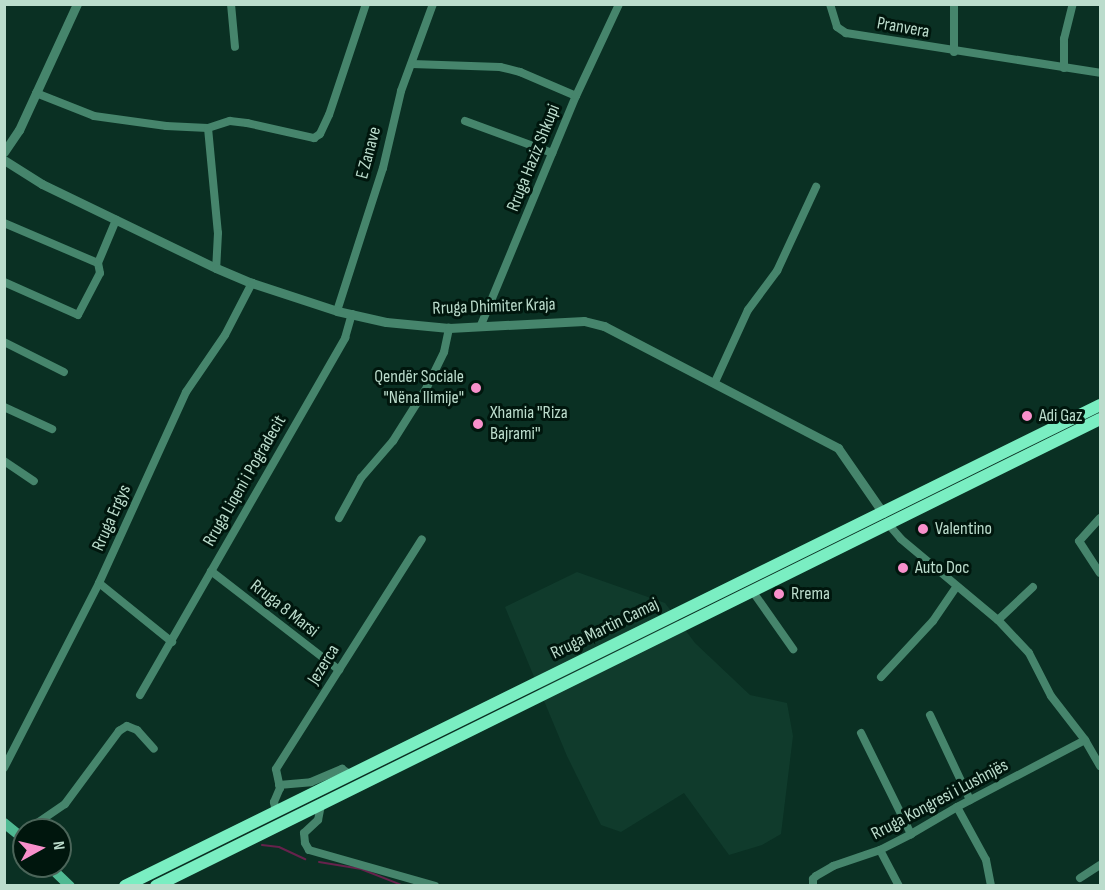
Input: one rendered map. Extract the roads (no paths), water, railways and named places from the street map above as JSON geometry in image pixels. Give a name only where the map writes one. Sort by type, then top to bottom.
[{"type":"highway","name":"Rruga Martin Camaj","points":[[125,885],[1101,405]]},
{"type":"highway","name":"Rruga Martin Camaj","points":[[156,885],[1101,419]]},
{"type":"street","points":[[4,152],[36,93],[77,4]]},
{"type":"street","points":[[231,4],[235,46]]},
{"type":"street","points":[[36,93],[94,116],[166,126],[208,128],[230,121],[314,138],[320,134],[329,115],[366,4]]},
{"type":"street","name":"E Zanave","points":[[337,311],[383,168],[401,92],[433,4]]},
{"type":"street","name":"Rruga Haziz Shkupi","points":[[481,326],[576,96],[619,4]]},
{"type":"street","name":"Pranvera","points":[[830,4],[837,27],[846,33],[954,52],[1101,73]]},
{"type":"street","name":"Pranvera","points":[[954,4],[954,52]]},
{"type":"street","points":[[1064,68],[1064,39],[1073,4]]},
{"type":"street","points":[[412,63],[500,67],[520,72],[576,96]]},
{"type":"street","points":[[465,121],[552,153]]},
{"type":"street","points":[[208,128],[218,233],[216,268]]},
{"type":"street","name":"Rruga Dhimiter Kraja","points":[[4,160],[42,184],[216,268],[252,283],[337,311],[396,323],[449,328],[548,322],[594,324],[715,382],[838,448],[883,513]]},
{"type":"street","points":[[715,382],[748,310],[777,272],[816,187]]},
{"type":"street","points":[[4,282],[78,315],[100,273],[98,263],[116,220]]},
{"type":"street","points":[[4,223],[98,263]]},
{"type":"street","name":"Rruga Ergys","points":[[4,768],[99,583],[186,392],[225,335],[252,283]]},
{"type":"street","name":"Rruga Liqeni i Pogradecit","points":[[140,695],[345,338],[352,314]]},
{"type":"street","points":[[339,518],[361,478],[393,441],[427,387],[444,352],[449,328]]},
{"type":"street","points":[[4,342],[64,372]]},
{"type":"street","points":[[4,407],[52,429]]},
{"type":"street","points":[[4,461],[34,481]]},
{"type":"street","points":[[1101,518],[1080,541],[1101,573]]},
{"type":"street","points":[[889,525],[901,539],[998,620],[1029,653],[1051,696],[1085,740],[1101,766]]},
{"type":"street","name":"Jezerca","points":[[276,812],[274,802],[279,785],[276,769],[422,539]]},
{"type":"street","name":"Rruga 8 Marsi","points":[[211,571],[339,670]]},
{"type":"street","points":[[99,583],[172,642]]},
{"type":"street","points":[[881,677],[933,621],[957,586]]},
{"type":"street","points":[[998,620],[1033,587]]},
{"type":"street","points":[[753,592],[793,649]]},
{"type":"street","points":[[930,715],[970,800]]},
{"type":"street","points":[[46,818],[65,804],[119,731],[127,726],[137,730],[154,749]]},
{"type":"street","points":[[861,733],[911,834]]},
{"type":"street","name":"Rruga Kongresi i Lushnjës","points":[[813,885],[813,879],[816,876],[833,866],[880,850],[1085,740]]},
{"type":"street","points":[[279,785],[311,782],[342,769],[351,775]]},
{"type":"street","points":[[321,805],[318,820],[304,833],[303,838],[309,850],[435,885]]},
{"type":"street","points":[[957,807],[986,860],[991,885]]},
{"type":"street","points":[[880,850],[900,885]]},
{"type":"street","points":[[1080,878],[1101,865]]},
{"type":"waterway","points":[[262,845],[279,847],[305,859]]},
{"type":"waterway","points":[[319,862],[361,869],[404,886]]},
{"type":"place","name":"Qendër Sociale \"Nëna Ilimije\"","points":[[476,388]]},
{"type":"place","name":"Adi Gaz","points":[[1027,416]]},
{"type":"place","name":"Xhamia ''Riza Bajrami''","points":[[478,424]]},
{"type":"place","name":"Valentino","points":[[923,529]]},
{"type":"place","name":"Auto Doc","points":[[903,568]]},
{"type":"place","name":"Rrema","points":[[779,594]]}]
